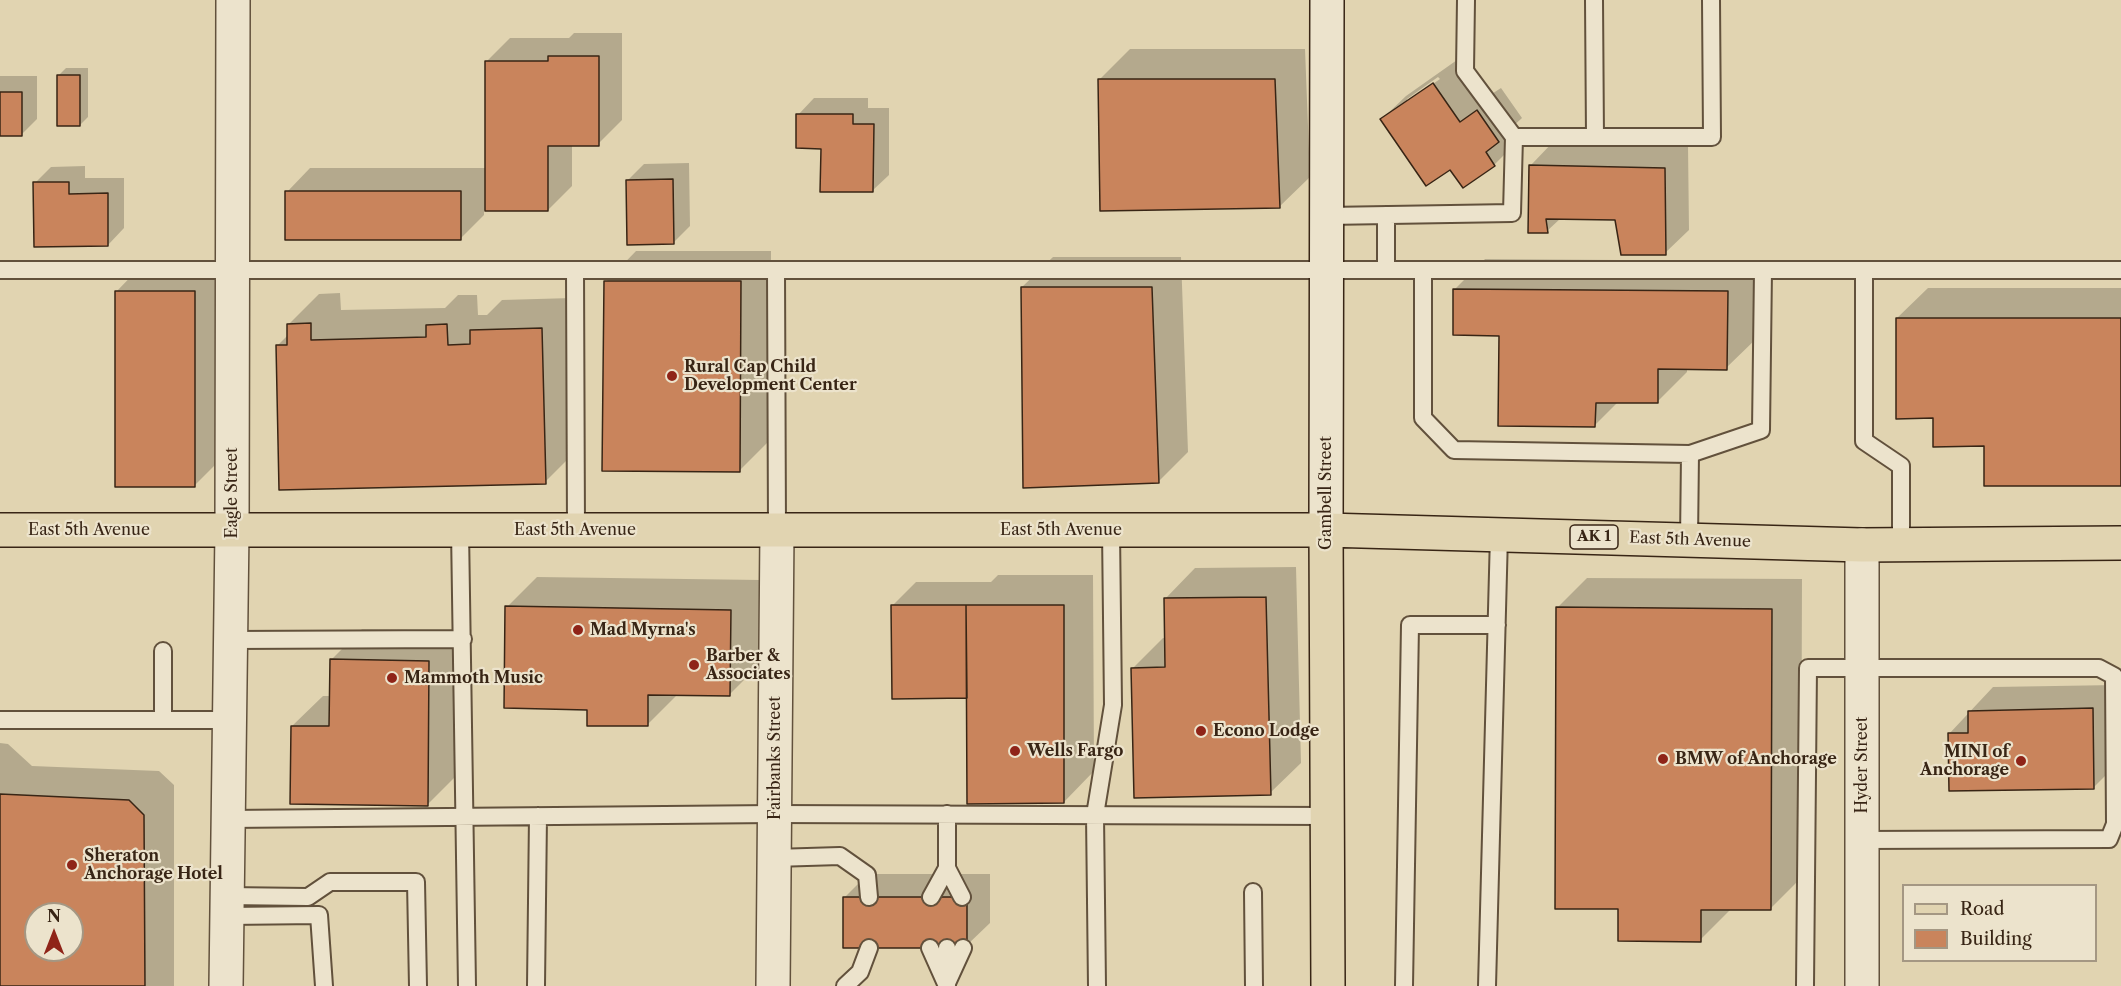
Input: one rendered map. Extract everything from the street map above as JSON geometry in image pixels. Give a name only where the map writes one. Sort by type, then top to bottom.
[{"type":"main road","name":"East 5th Avenue","points":[[0,530],[1326,530],[1862,545],[2121,543]]},
{"type":"main road","name":"Gambell Street","points":[[1326,530],[1328,986]]},
{"type":"street","name":"Eagle Street","points":[[226,986],[232,530],[233,0]]},
{"type":"street","name":"Gambell Street","points":[[1326,530],[1328,0]]},
{"type":"street","name":"Fairbanks Street","points":[[773,986],[777,530]]},
{"type":"street","name":"Hyder Street","points":[[1862,545],[1862,986]]},
{"type":"lane","points":[[1327,216],[1512,213],[1514,137],[1465,71],[1466,0]]},
{"type":"lane","points":[[1594,0],[1595,137]]},
{"type":"lane","points":[[1514,137],[1712,137],[1711,0]]},
{"type":"lane","points":[[1386,215],[1386,270]]},
{"type":"lane","points":[[0,270],[2121,270]]},
{"type":"lane","points":[[575,270],[576,530]]},
{"type":"lane","points":[[776,270],[777,530]]},
{"type":"lane","points":[[1423,270],[1423,418],[1454,450],[1690,454],[1761,430],[1763,270]]},
{"type":"lane","points":[[1864,270],[1863,441],[1901,466],[1901,544]]},
{"type":"lane","points":[[1689,540],[1690,454]]},
{"type":"lane","points":[[460,530],[467,986]]},
{"type":"lane","points":[[1097,986],[1095,815],[1113,705],[1111,530]]},
{"type":"lane","points":[[1487,986],[1499,535]]},
{"type":"lane","points":[[1404,986],[1410,625],[1497,625]]},
{"type":"lane","points":[[230,640],[463,639]]},
{"type":"lane","points":[[163,651],[163,720]]},
{"type":"lane","points":[[1804,986],[1808,668],[2099,669],[2114,676],[2115,824],[2109,839],[1862,840]]},
{"type":"lane","points":[[0,720],[229,720]]},
{"type":"lane","points":[[228,819],[774,814],[1327,816]]},
{"type":"lane","points":[[946,868],[947,897],[947,814]]},
{"type":"lane","points":[[536,986],[538,816]]},
{"type":"lane","points":[[774,858],[840,856],[867,875],[869,897]]},
{"type":"lane","points":[[227,906],[308,897],[330,882],[416,882],[418,986]]},
{"type":"lane","points":[[1253,892],[1254,986]]},
{"type":"lane","points":[[227,906],[319,915],[324,986]]},
{"type":"lane","points":[[845,986],[860,972],[869,948]]},
{"type":"lane","points":[[947,984],[946,948],[947,984]]},
{"type":"building","points":[[548,56],[599,56],[599,146],[548,146],[548,211],[485,211],[485,61],[548,61]]},
{"type":"building","points":[[57,75],[80,75],[80,126],[57,126]]},
{"type":"building","points":[[1098,79],[1275,79],[1280,208],[1100,211]]},
{"type":"building","points":[[1433,83],[1460,122],[1477,110],[1499,142],[1486,152],[1495,166],[1463,188],[1450,170],[1426,186],[1380,119]]},
{"type":"building","points":[[0,92],[22,92],[22,136],[0,136]]},
{"type":"building","points":[[796,114],[853,114],[853,124],[874,124],[873,192],[820,192],[821,149],[796,148]]},
{"type":"building","points":[[1529,165],[1665,168],[1666,255],[1621,255],[1615,220],[1546,219],[1548,233],[1528,233]]},
{"type":"building","points":[[673,179],[674,244],[627,245],[626,180]]},
{"type":"building","points":[[33,182],[69,182],[69,194],[108,193],[108,246],[34,247]]},
{"type":"building","points":[[285,191],[461,191],[461,240],[285,240]]},
{"type":"building","name":"Rural Cap Child Development Center","points":[[604,281],[741,281],[740,472],[602,471]]},
{"type":"building","points":[[1021,287],[1152,287],[1159,483],[1023,488]]},
{"type":"building","points":[[1453,289],[1728,291],[1727,370],[1658,369],[1658,403],[1596,403],[1595,427],[1498,426],[1499,336],[1453,335]]},
{"type":"building","points":[[115,291],[195,291],[195,487],[115,487]]},
{"type":"building","points":[[1896,318],[2121,318],[2121,486],[1984,486],[1984,446],[1933,447],[1933,418],[1896,419]]},
{"type":"building","points":[[311,323],[311,340],[426,337],[426,325],[447,324],[448,345],[470,344],[470,330],[542,328],[546,484],[279,490],[276,345],[287,345],[287,324]]},
{"type":"building","name":"Econo Lodge","points":[[1266,597],[1271,795],[1134,798],[1131,668],[1165,667],[1164,598]]},
{"type":"building","points":[[891,605],[966,605],[967,698],[892,699]]},
{"type":"building","name":"Wells Fargo","points":[[966,605],[1064,605],[1064,803],[967,804]]},
{"type":"building","points":[[505,606],[731,610],[730,696],[648,695],[648,726],[587,726],[587,710],[504,708]]},
{"type":"building","name":"BMW of Anchorage","points":[[1556,607],[1772,609],[1771,910],[1701,910],[1701,942],[1618,941],[1618,909],[1555,909]]},
{"type":"building","points":[[330,659],[429,661],[428,806],[290,804],[291,726],[329,726]]},
{"type":"building","name":"MINI of Anchorage","points":[[2093,708],[2094,789],[1949,791],[1948,733],[1968,733],[1968,711]]},
{"type":"building","name":"Sheraton Anchorage Hotel","points":[[0,794],[129,800],[144,815],[145,986],[0,986]]},
{"type":"building","points":[[843,897],[967,897],[967,948],[843,948]]},
{"type":"place","name":"Rural Cap Child Development Center","points":[[672,376]]},
{"type":"place","name":"Mad Myrna's","points":[[578,630]]},
{"type":"place","name":"Barber & Associates","points":[[694,665]]},
{"type":"place","name":"Mammoth Music","points":[[392,678]]},
{"type":"place","name":"Econo Lodge","points":[[1201,731]]},
{"type":"place","name":"Wells Fargo","points":[[1015,751]]},
{"type":"place","name":"BMW of Anchorage","points":[[1663,759]]},
{"type":"place","name":"MINI of Anchorage","points":[[2021,761]]},
{"type":"place","name":"Sheraton Anchorage Hotel","points":[[72,865]]}]
